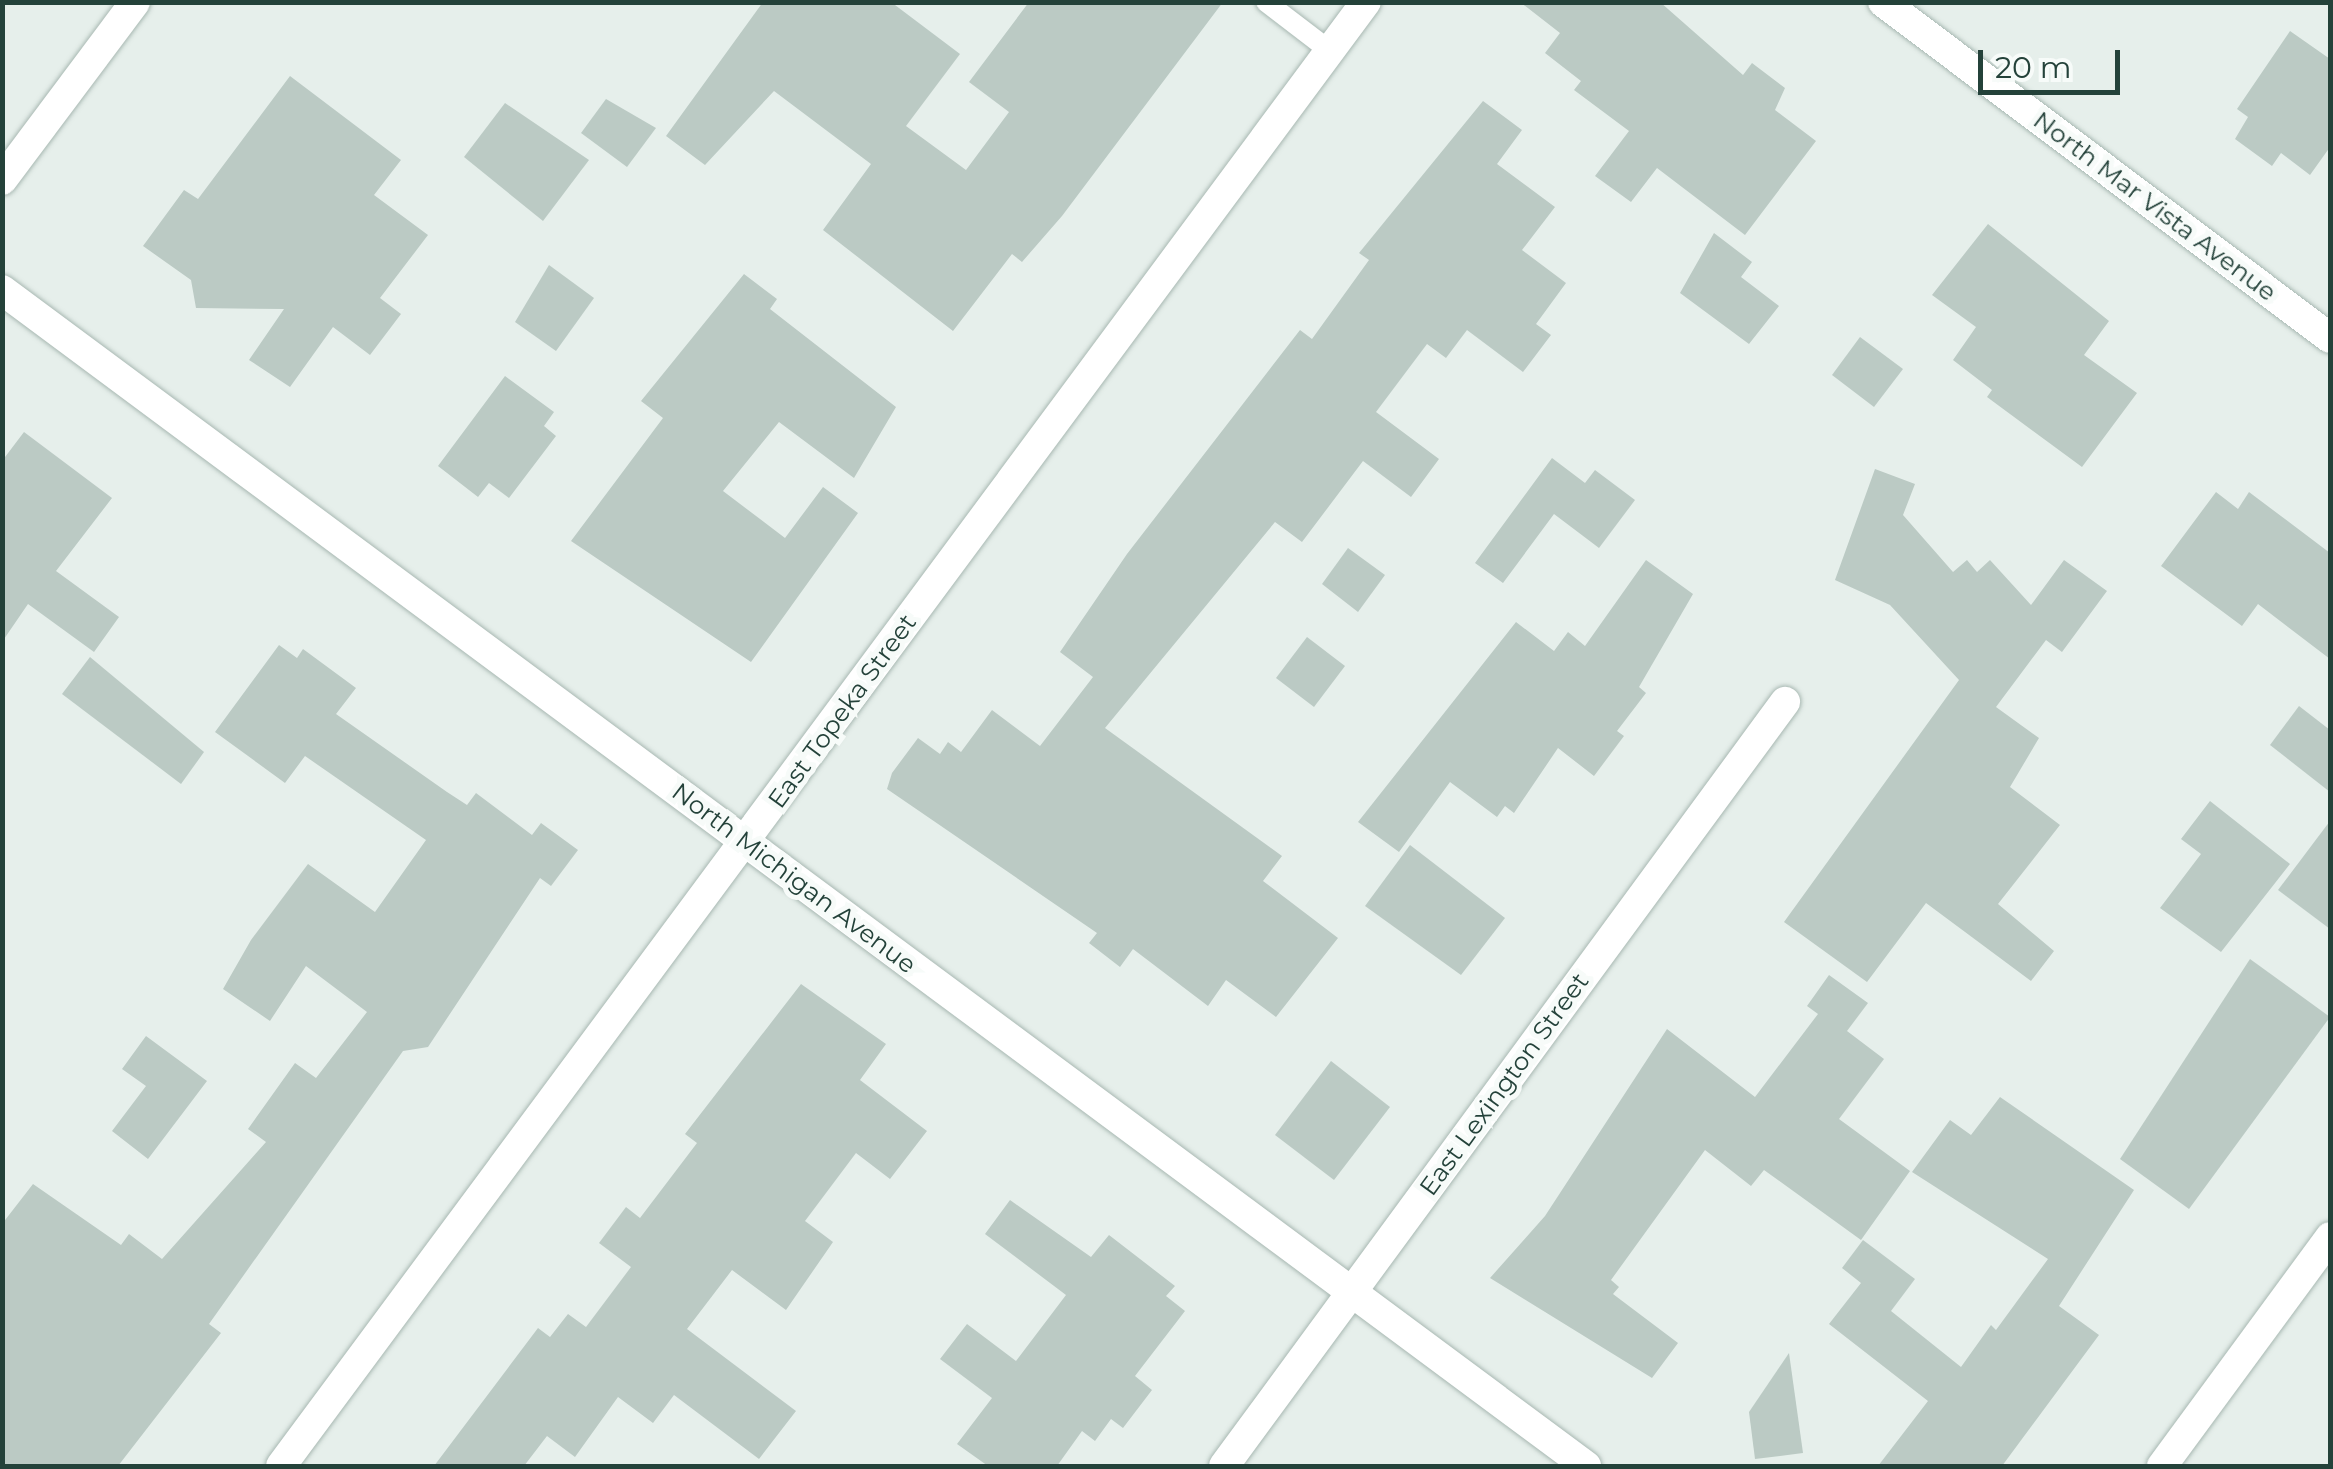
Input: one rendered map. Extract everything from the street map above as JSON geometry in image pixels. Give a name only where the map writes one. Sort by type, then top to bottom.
[{"type":"street","points":[[2,180],[135,2]]},
{"type":"street","name":"East Topeka Street","points":[[281,1466],[1366,2]]},
{"type":"street","name":"North Mar Vista Avenue","points":[[1884,2],[2330,338]]},
{"type":"street","name":"North Michigan Avenue","points":[[2,290],[1586,1466]]},
{"type":"street","name":"East Lexington Street","points":[[1224,1466],[1785,702]]},
{"type":"street","points":[[2162,1466],[2330,1237]]},
{"type":"lane","points":[[1266,2],[1330,51]]},
{"type":"building","points":[[763,2],[891,2],[960,54],[906,126],[966,170],[1009,112],[969,82],[1029,2],[1223,2],[1062,216],[1022,262],[1012,254],[953,331],[823,230],[871,164],[774,91],[705,165],[666,136]]},
{"type":"building","points":[[1520,2],[1660,2],[1743,75],[1752,63],[1785,88],[1775,110],[1816,141],[1745,235],[1657,168],[1631,202],[1595,176],[1629,131],[1574,90],[1581,81],[1545,53],[1560,33]]},
{"type":"building","points":[[2290,31],[2330,59],[2330,147],[2310,175],[2281,153],[2272,166],[2235,139],[2248,117],[2237,109]]},
{"type":"building","points":[[290,76],[401,160],[374,195],[428,235],[380,298],[401,314],[370,355],[333,327],[290,387],[249,360],[284,309],[196,308],[191,280],[143,246],[184,190],[198,199]]},
{"type":"building","points":[[606,99],[656,128],[627,167],[581,133]]},
{"type":"building","points":[[1483,101],[1522,130],[1497,164],[1555,207],[1522,250],[1566,283],[1536,324],[1551,335],[1523,372],[1467,330],[1446,358],[1427,344],[1376,412],[1439,459],[1411,497],[1363,461],[1302,542],[1275,522],[1105,728],[1282,856],[1263,881],[1338,938],[1276,1017],[1226,980],[1208,1006],[1133,949],[1120,967],[1089,943],[1097,933],[887,789],[892,773],[918,738],[940,754],[948,742],[961,752],[992,710],[1040,746],[1093,677],[1060,652],[1127,554],[1300,330],[1312,339],[1369,260],[1359,253]]},
{"type":"building","points":[[505,103],[589,160],[543,221],[464,157]]},
{"type":"building","points":[[1988,224],[2109,321],[2084,355],[2137,393],[2082,467],[1987,397],[1992,390],[1953,360],[1976,327],[1932,295]]},
{"type":"building","points":[[1714,233],[1752,262],[1741,277],[1779,306],[1749,344],[1680,293]]},
{"type":"building","points":[[549,265],[594,298],[556,351],[515,322]]},
{"type":"building","points":[[744,274],[777,299],[770,309],[896,407],[854,478],[779,422],[723,491],[785,538],[823,487],[858,513],[751,662],[571,541],[663,418],[641,401]]},
{"type":"building","points":[[1860,337],[1903,369],[1874,407],[1832,375]]},
{"type":"building","points":[[505,376],[554,412],[544,426],[556,436],[509,498],[489,483],[478,497],[438,466]]},
{"type":"building","points":[[24,432],[112,498],[56,571],[119,617],[94,652],[28,604],[2,642],[2,461]]},
{"type":"building","points":[[1552,458],[1585,483],[1595,470],[1635,500],[1599,548],[1554,514],[1503,583],[1475,563]]},
{"type":"building","points":[[1875,469],[1915,484],[1903,515],[1953,572],[1967,560],[1977,572],[1990,560],[2031,605],[2064,560],[2107,591],[2062,652],[2046,640],[1996,707],[2039,738],[2010,787],[2060,825],[1998,904],[2054,951],[2031,981],[1926,903],[1867,982],[1784,922],[1959,680],[1890,605],[1835,580]]},
{"type":"building","points":[[2216,492],[2238,509],[2249,492],[2330,553],[2330,659],[2258,604],[2242,626],[2161,566]]},
{"type":"building","points":[[1348,548],[1385,575],[1358,612],[1322,584]]},
{"type":"building","points":[[1646,560],[1693,594],[1639,687],[1646,693],[1617,731],[1624,736],[1594,776],[1558,748],[1514,813],[1505,806],[1497,817],[1450,782],[1399,852],[1358,822],[1516,622],[1554,651],[1568,632],[1585,646]]},
{"type":"building","points":[[1307,637],[1345,666],[1314,707],[1276,678]]},
{"type":"building","points":[[279,645],[297,658],[303,649],[356,688],[336,714],[447,792],[467,805],[476,793],[532,835],[541,823],[578,850],[551,886],[540,878],[428,1047],[403,1051],[209,1324],[221,1333],[118,1466],[2,1466],[2,1224],[33,1184],[121,1245],[129,1234],[162,1259],[266,1142],[248,1129],[295,1063],[316,1078],[367,1012],[306,966],[270,1021],[223,989],[251,940],[308,864],[375,912],[426,840],[305,756],[285,783],[215,732]]},
{"type":"building","points":[[90,657],[204,752],[181,784],[62,694]]},
{"type":"building","points":[[2299,706],[2330,730],[2330,792],[2270,745]]},
{"type":"building","points":[[2210,801],[2290,864],[2221,952],[2160,908],[2201,854],[2181,839]]},
{"type":"building","points":[[2330,821],[2330,929],[2278,890]]},
{"type":"building","points":[[1410,845],[1505,918],[1461,975],[1365,906]]},
{"type":"building","points":[[2250,959],[2330,1017],[2189,1209],[2120,1159]]},
{"type":"building","points":[[1829,975],[1868,1003],[1847,1031],[1884,1059],[1839,1119],[1910,1171],[1861,1240],[1764,1170],[1751,1186],[1705,1150],[1611,1280],[1619,1287],[1613,1294],[1678,1343],[1652,1378],[1490,1278],[1545,1216],[1667,1029],[1755,1097],[1818,1014],[1807,1006]]},
{"type":"building","points":[[801,984],[886,1044],[860,1080],[927,1131],[890,1179],[856,1153],[805,1221],[833,1242],[786,1310],[732,1270],[687,1329],[796,1411],[759,1459],[674,1395],[653,1423],[618,1397],[575,1457],[547,1436],[524,1466],[434,1466],[538,1328],[550,1337],[568,1314],[586,1327],[631,1267],[599,1243],[626,1207],[640,1218],[697,1143],[685,1134]]},
{"type":"building","points":[[146,1036],[207,1081],[148,1159],[112,1131],[146,1086],[122,1069]]},
{"type":"building","points":[[1331,1061],[1390,1107],[1334,1180],[1275,1135]]},
{"type":"building","points":[[2000,1097],[2134,1190],[2059,1306],[2099,1335],[2002,1466],[1878,1466],[1928,1401],[1829,1324],[1861,1283],[1842,1268],[1863,1240],[1915,1279],[1891,1311],[1961,1367],[1991,1325],[1996,1330],[2048,1259],[1912,1172],[1950,1120],[1971,1135]]},
{"type":"building","points":[[1010,1200],[1091,1257],[1109,1235],[1175,1286],[1166,1296],[1185,1311],[1135,1376],[1152,1390],[1123,1428],[1111,1419],[1095,1441],[1082,1431],[1057,1466],[988,1466],[957,1444],[992,1398],[940,1359],[967,1324],[1016,1361],[1066,1295],[985,1234]]},
{"type":"building","points":[[1789,1353],[1803,1453],[1755,1459],[1749,1412]]}]
